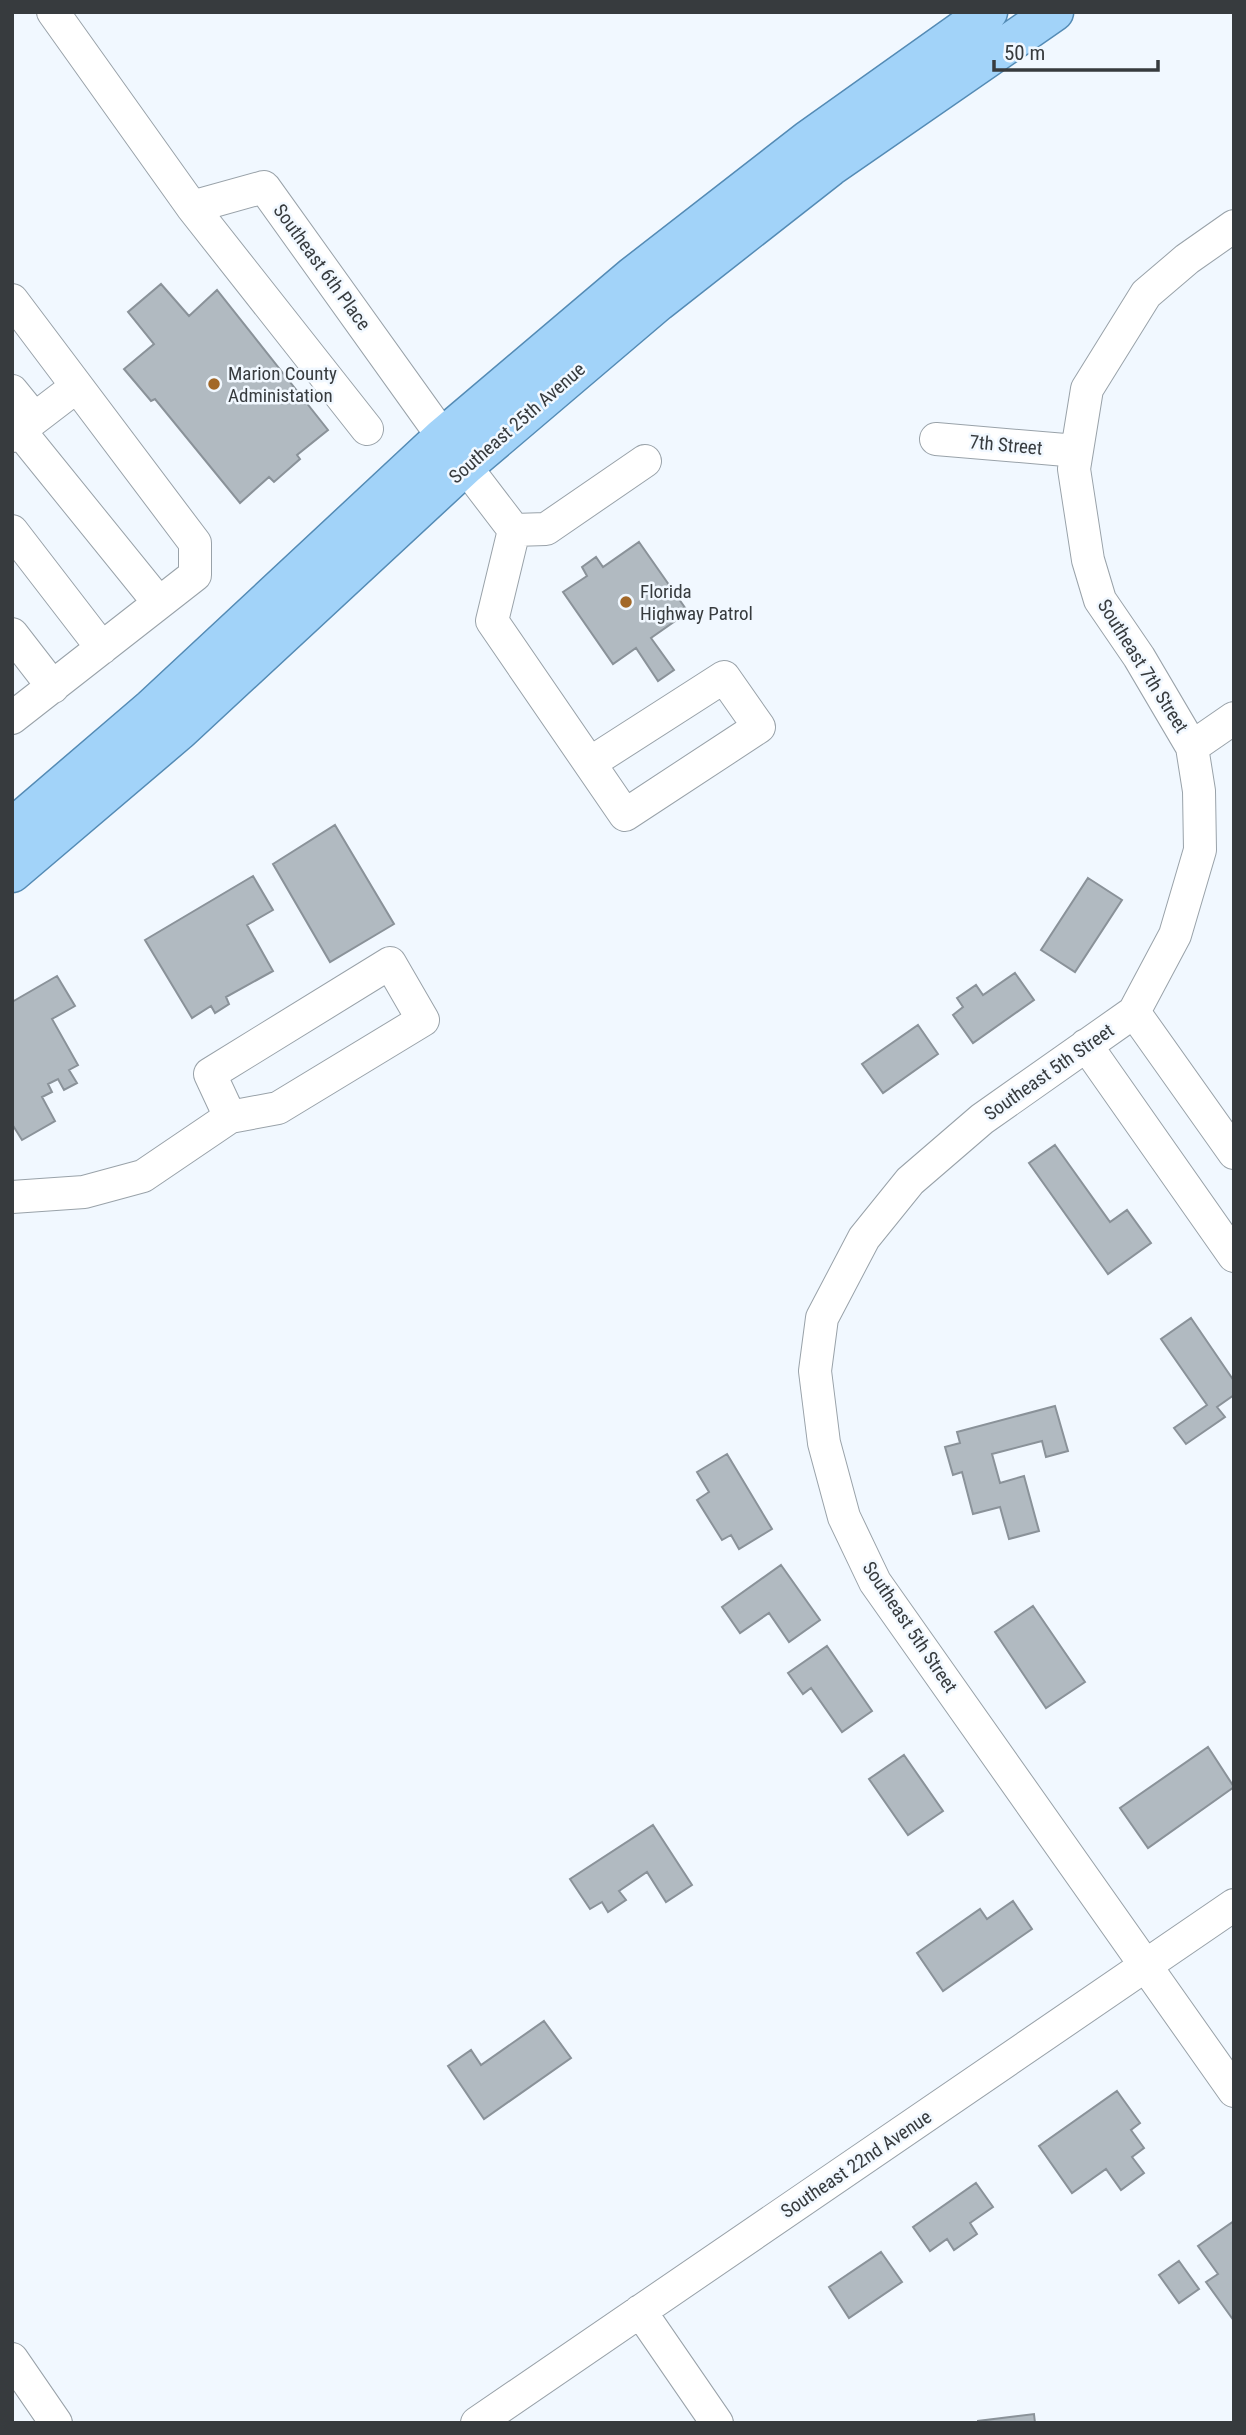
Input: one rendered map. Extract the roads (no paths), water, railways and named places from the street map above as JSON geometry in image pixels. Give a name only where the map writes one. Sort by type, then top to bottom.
[{"type":"main road","name":"Southeast 25th Avenue","points":[[12,873],[179,731],[454,452],[688,233],[808,139],[988,12]]},
{"type":"main road","name":"Southeast 25th Avenue","points":[[12,828],[454,452],[658,302],[830,167],[1054,12]]},
{"type":"street","points":[[53,12],[192,207],[368,429]]},
{"type":"street","name":"Southeast 6th Place","points":[[192,207],[264,187],[454,452]]},
{"type":"street","name":"Southeast 7th Street","points":[[1134,1012],[1175,935],[1200,850],[1199,791],[1192,747],[1139,657],[1100,600],[1088,560],[1075,460],[1087,389],[1146,294],[1186,259],[1234,226]]},
{"type":"street","points":[[12,300],[195,543],[195,575],[12,719]]},
{"type":"street","points":[[22,428],[76,387]]},
{"type":"street","points":[[12,391],[22,428],[159,603]]},
{"type":"street","name":"7th Street","points":[[936,439],[1075,460]]},
{"type":"street","points":[[454,452],[514,530]]},
{"type":"street","points":[[514,530],[546,529],[645,461]]},
{"type":"street","points":[[514,530],[492,621],[625,815],[759,727],[724,677],[590,763]]},
{"type":"street","points":[[12,531],[102,648]]},
{"type":"street","points":[[12,634],[53,687]]},
{"type":"street","points":[[1192,747],[1234,718]]},
{"type":"street","points":[[12,1197],[83,1192],[143,1176],[230,1117],[278,1108],[423,1020],[390,963],[210,1074],[230,1117]]},
{"type":"street","points":[[1134,1012],[1234,1153]]},
{"type":"street","name":"Southeast 5th Street","points":[[1134,1012],[982,1119],[910,1181],[864,1238],[822,1318],[815,1371],[824,1443],[844,1517],[875,1582],[1234,2091]]},
{"type":"street","points":[[1086,1045],[1234,1256]]},
{"type":"street","name":"Southeast 22nd Avenue","points":[[477,2423],[1234,1905]]},
{"type":"street","points":[[640,2311],[717,2423]]},
{"type":"street","points":[[12,2359],[56,2423]]},
{"type":"place","name":"Marion County Administation","points":[[214,384]]},
{"type":"place","name":"Florida Highway Patrol","points":[[626,602]]}]
